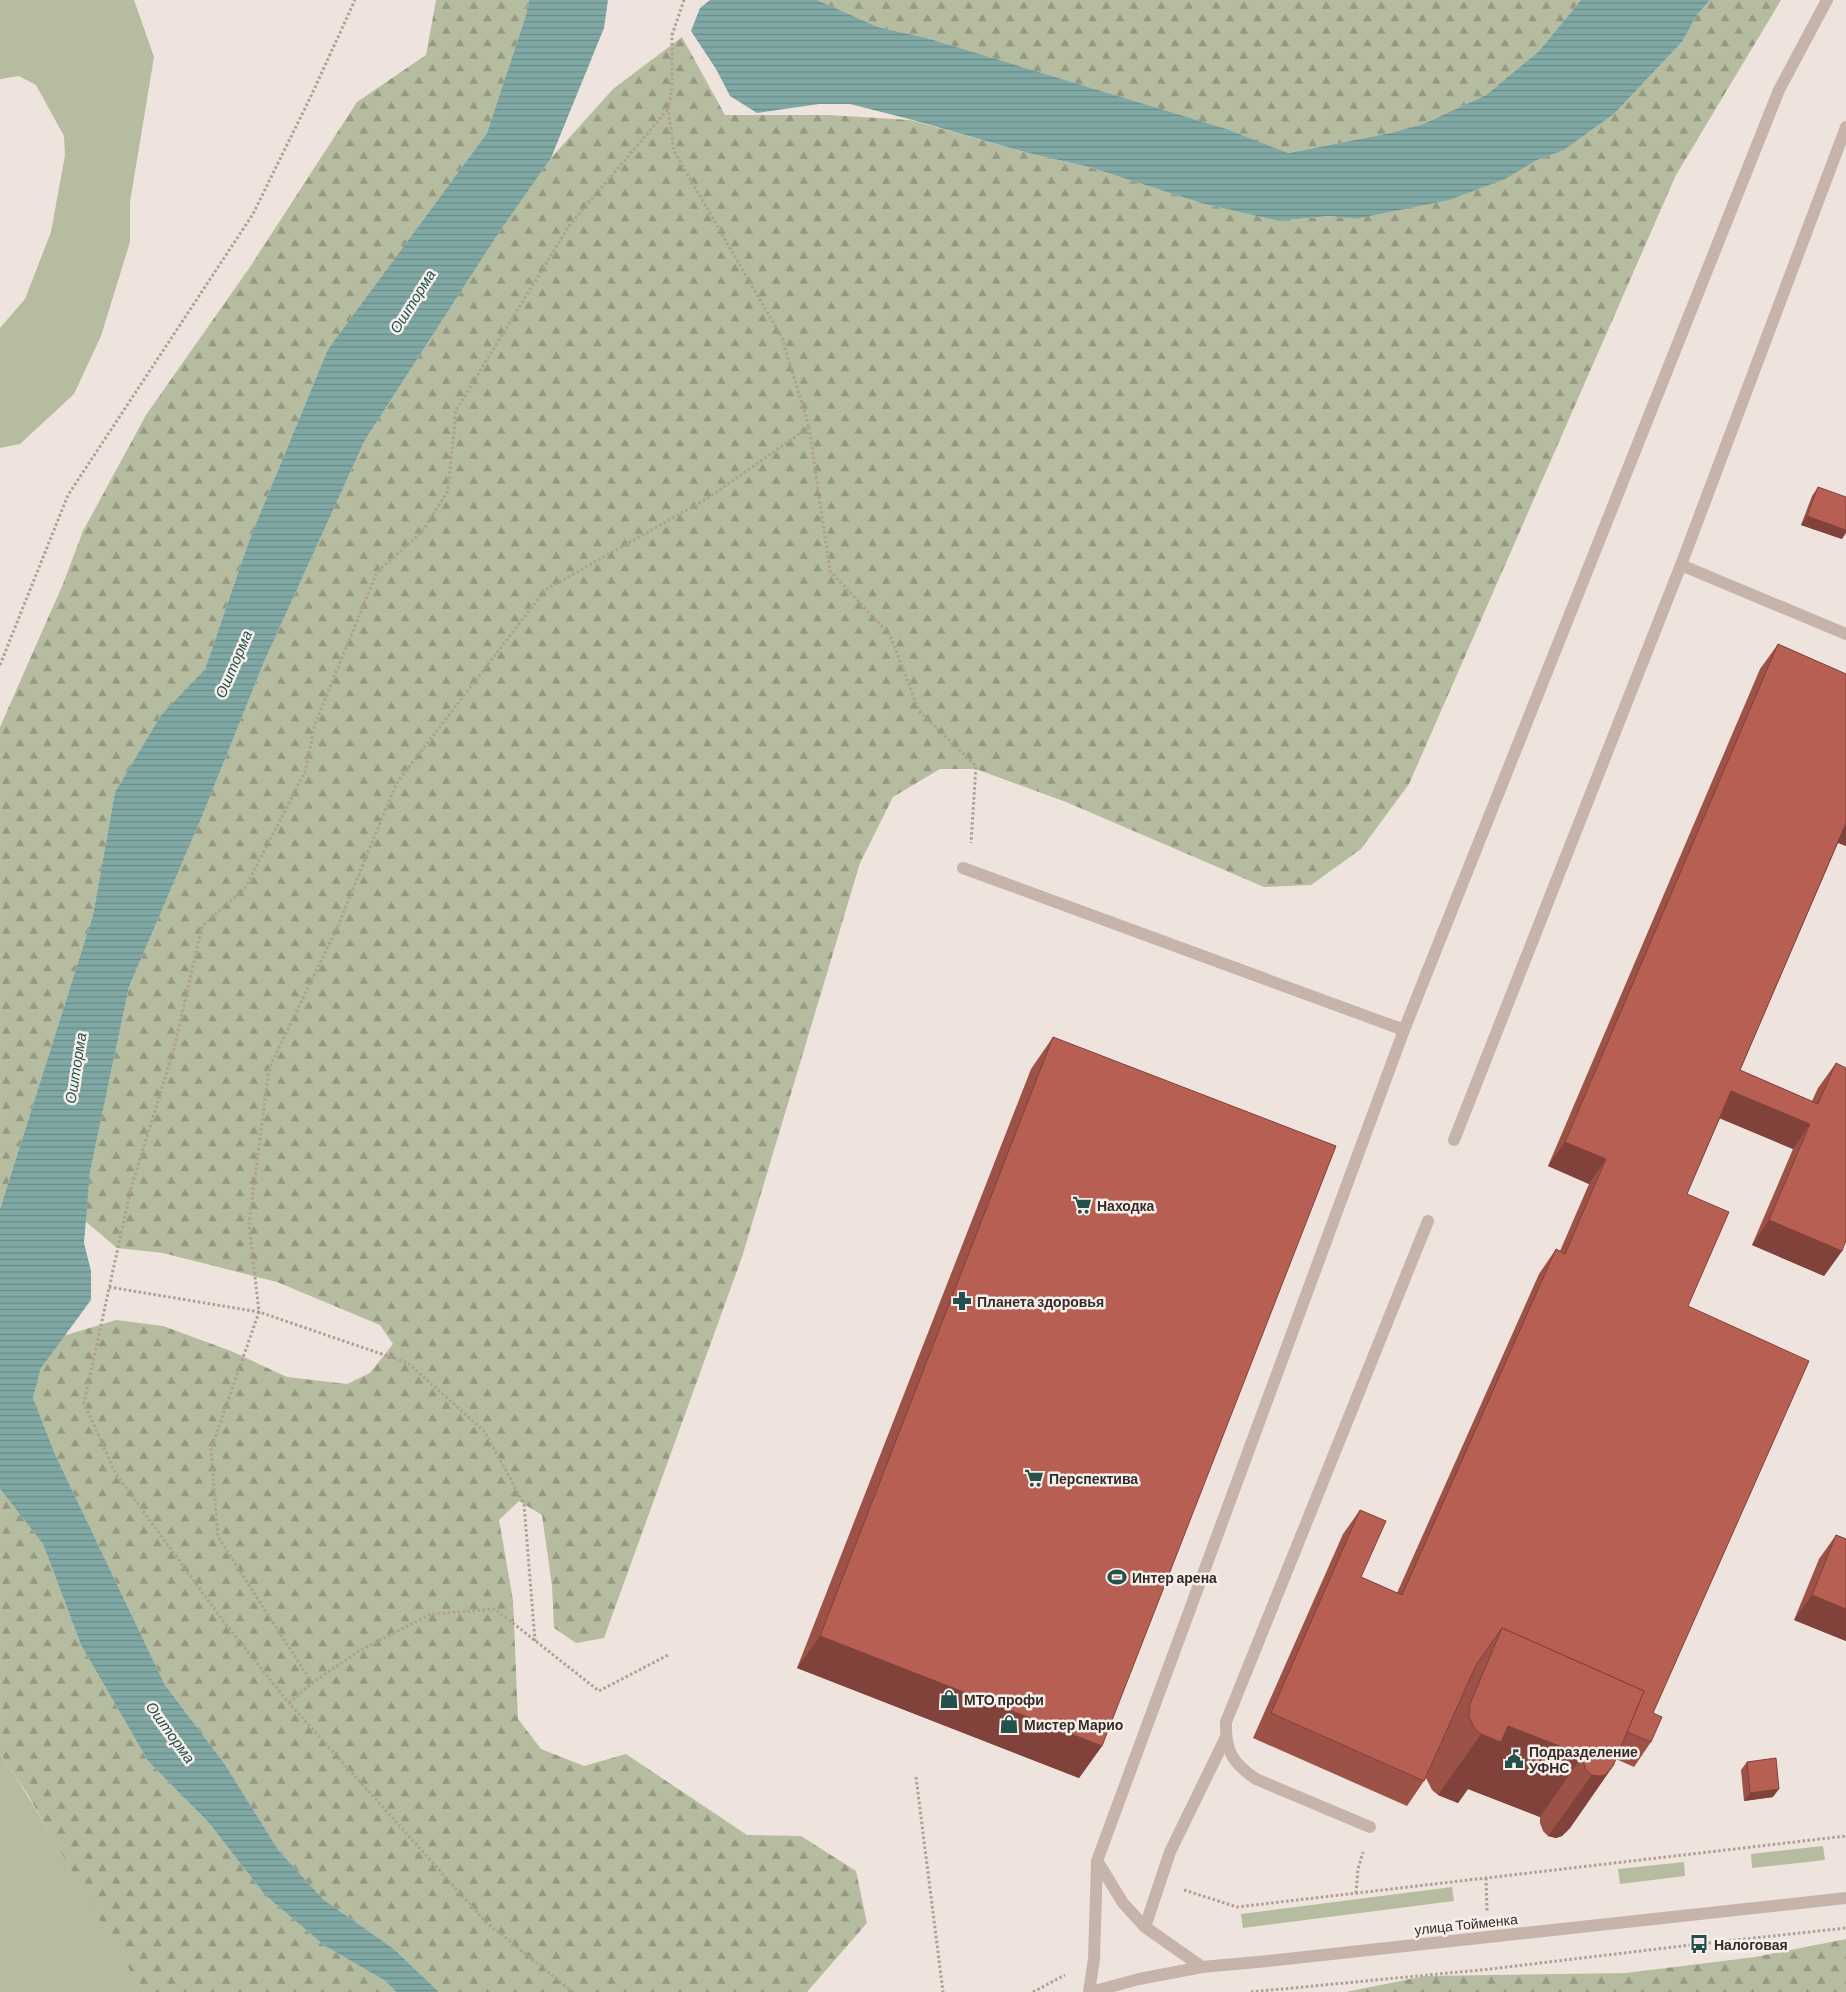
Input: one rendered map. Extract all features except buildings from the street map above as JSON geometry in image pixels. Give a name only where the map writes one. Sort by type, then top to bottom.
[{"type":"street","points":[[1090,1992],[1094,1959],[1097,1861],[1404,1030],[1778,90],[1827,0]]},
{"type":"street","points":[[1454,1140],[1681,565],[1846,127]]},
{"type":"street","points":[[1681,565],[1846,634]]},
{"type":"street","points":[[963,868],[1404,1030]]},
{"type":"street","points":[[1370,1827],[1256,1779],[1241,1769],[1230,1754],[1225,1739],[1226,1722],[1428,1221]]},
{"type":"street","points":[[1145,1927],[1170,1852],[1225,1739]]},
{"type":"street","points":[[1097,1861],[1123,1903],[1145,1927],[1202,1967]]},
{"type":"street","name":"улица Тойменка","points":[[1090,1992],[1139,1978],[1202,1967],[1846,1898]]},
{"type":"path","points":[[0,664],[68,495],[253,214],[311,96],[355,0]]},
{"type":"path","points":[[684,0],[672,36],[672,88],[668,109],[674,151],[782,338],[809,427],[830,571],[890,636],[919,712],[976,766],[971,847],[963,868]]},
{"type":"path","points":[[573,1992],[487,1923],[289,1703],[224,1622],[116,1474],[84,1403],[131,1188],[174,1049],[202,926],[245,888],[305,772],[315,724],[378,572],[422,532],[448,491],[456,410],[569,226],[668,109]]},
{"type":"path","points":[[312,1683],[218,1537],[211,1448],[259,1312],[249,1224],[269,1068],[338,926],[396,784],[545,590],[708,498],[809,427]]},
{"type":"path","points":[[110,1287],[259,1312],[408,1363],[485,1432],[524,1504],[535,1640]]},
{"type":"path","points":[[289,1703],[312,1683],[359,1651],[431,1614],[495,1609],[599,1691],[668,1655]]},
{"type":"path","points":[[916,1777],[944,1992]]},
{"type":"path","points":[[1356,1893],[1358,1869],[1370,1827]]},
{"type":"path","points":[[1161,1882],[1237,1907],[1846,1836]]},
{"type":"path","points":[[1251,1992],[1490,1969],[1846,1928]]},
{"type":"green space","points":[[0,0],[134,0],[154,57],[130,202],[130,242],[101,336],[74,394],[20,444],[0,448],[0,328],[25,299],[51,232],[65,155],[64,136],[36,85],[19,76],[0,79]]},
{"type":"green space","points":[[436,0],[529,0],[526,15],[487,133],[328,349],[250,538],[205,669],[161,715],[115,792],[93,915],[0,1209],[0,727],[63,584],[83,531],[146,415],[250,267],[357,102],[426,55]]},
{"type":"green space","points":[[817,0],[1581,0],[1539,51],[1486,95],[1423,124],[1390,133],[1287,153],[1227,129],[927,38],[878,27]]},
{"type":"green space","points":[[1710,0],[1781,0],[1676,175],[1409,784],[1361,849],[1311,885],[1264,887],[1066,802],[976,769],[940,769],[893,797],[860,863],[742,1257],[604,1638],[576,1643],[554,1628],[552,1586],[542,1515],[519,1501],[499,1520],[513,1600],[518,1719],[541,1749],[584,1766],[626,1754],[747,1835],[801,1836],[856,1871],[867,1923],[807,1992],[439,1992],[394,1949],[324,1900],[279,1851],[224,1763],[165,1685],[55,1454],[33,1398],[41,1368],[63,1336],[116,1320],[163,1326],[231,1351],[287,1377],[347,1384],[370,1373],[393,1344],[380,1325],[277,1282],[163,1253],[117,1248],[85,1221],[90,1172],[129,987],[203,814],[264,662],[365,440],[498,234],[551,158],[613,89],[682,37],[725,115],[829,115],[910,120],[1028,153],[1089,167],[1204,204],[1279,221],[1329,216],[1355,219],[1564,150],[1614,114],[1682,42],[1697,15]]},
{"type":"green space","points":[[0,1489],[43,1544],[81,1645],[148,1761],[209,1823],[265,1895],[325,1946],[387,1982],[396,1992],[144,1992],[117,1950],[28,1795],[0,1753]]},
{"type":"green space","points":[[0,1753],[19,1782],[144,1992],[0,1992]]},
{"type":"green space","points":[[1823,1846],[1825,1860],[1752,1868],[1751,1854]]},
{"type":"green space","points":[[1684,1862],[1685,1876],[1620,1884],[1618,1869]]},
{"type":"green space","points":[[1452,1887],[1454,1901],[1243,1928],[1241,1914]]},
{"type":"green space","points":[[1846,1939],[1846,1992],[1346,1992],[1425,1976],[1626,1973],[1755,1957]]},
{"type":"water","name":"Ошторма","points":[[529,0],[608,0],[604,28],[551,158],[498,234],[365,440],[264,662],[203,814],[129,987],[90,1172],[84,1243],[91,1271],[91,1300],[41,1368],[33,1398],[55,1454],[165,1685],[224,1763],[279,1851],[324,1900],[394,1949],[439,1992],[396,1992],[387,1982],[325,1946],[265,1895],[209,1823],[148,1761],[81,1645],[43,1544],[0,1489],[0,1209],[93,915],[115,792],[161,715],[205,669],[250,538],[328,349],[487,133],[526,15]]},
{"type":"water","points":[[710,0],[817,0],[878,27],[927,38],[1227,129],[1288,153],[1390,133],[1423,124],[1486,95],[1539,51],[1581,0],[1710,0],[1697,15],[1682,42],[1614,114],[1564,150],[1535,161],[1505,179],[1449,200],[1355,219],[1329,216],[1279,221],[1204,204],[1089,167],[1028,153],[850,104],[819,104],[757,113],[730,96],[716,69],[691,31],[700,8]]},
{"type":"place","name":"Находка","points":[[1082,1205]]},
{"type":"place","name":"Планета здоровья","points":[[962,1301]]},
{"type":"place","name":"Перспектива","points":[[1034,1478]]},
{"type":"place","name":"Интер арена","points":[[1117,1577]]},
{"type":"place","name":"МТО профи","points":[[949,1699]]},
{"type":"place","name":"Мистер Марио","points":[[1009,1724]]},
{"type":"place","name":"Подразделение УФНС","points":[[1514,1759]]},
{"type":"place","name":"Налоговая","points":[[1699,1944]]}]
